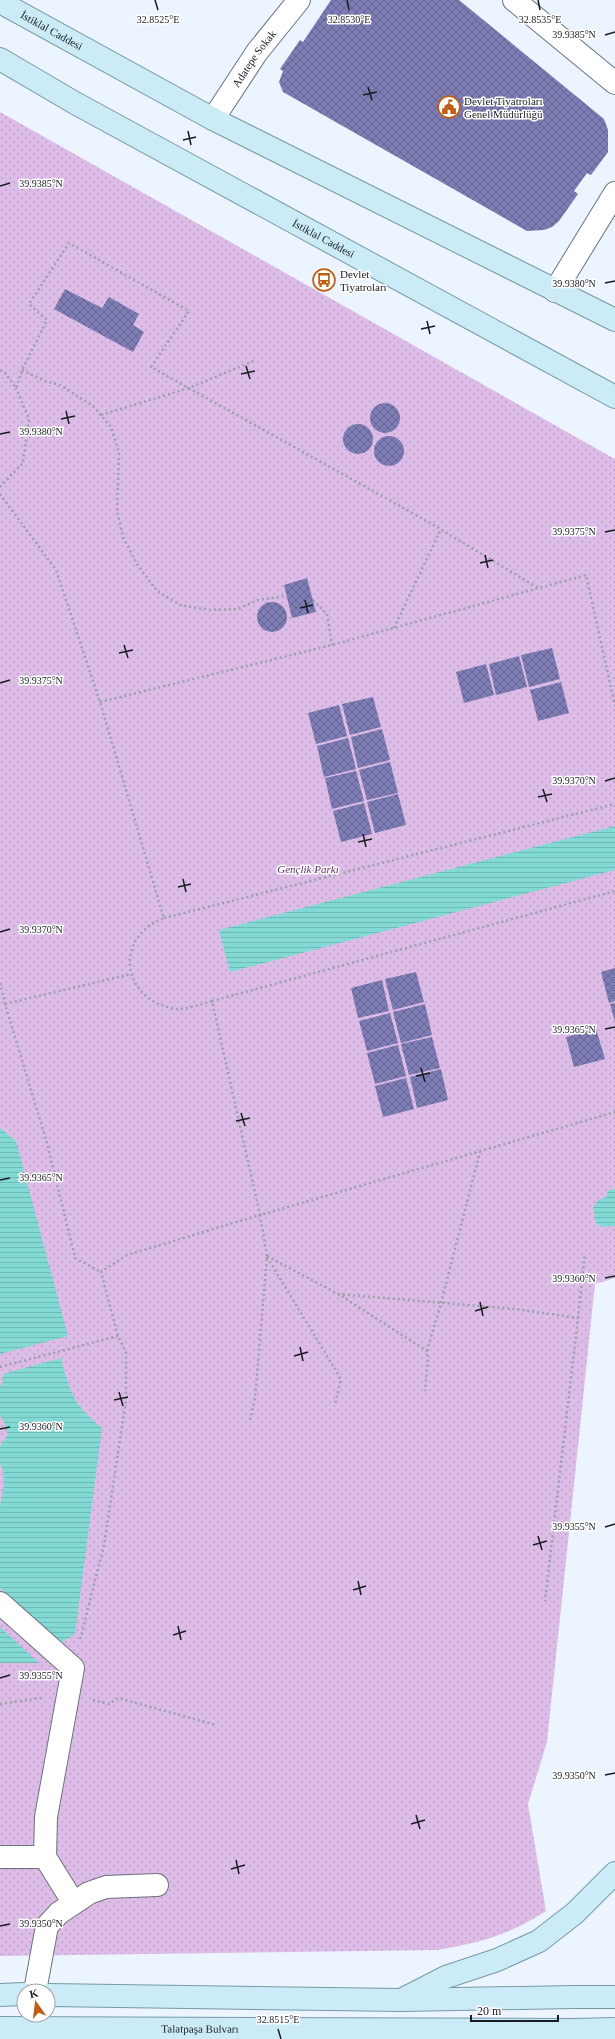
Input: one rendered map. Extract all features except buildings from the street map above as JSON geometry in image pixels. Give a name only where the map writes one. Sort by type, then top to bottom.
[{"type":"main road","name":"İstiklal Caddesi","points":[[25,0],[103,60]]},
{"type":"main road","name":"İstiklal Caddesi","points":[[0,2],[103,60],[213,119],[615,320]]},
{"type":"main road","name":"İstiklal Caddesi","points":[[0,59],[75,103],[615,397]]},
{"type":"main road","name":"İstiklal Caddesi","points":[[0,69],[75,103]]},
{"type":"main road","points":[[401,2000],[446,1977],[497,1960],[539,1940],[576,1913],[615,1873]]},
{"type":"main road","points":[[0,1995],[16,1994]]},
{"type":"main road","points":[[56,1995],[401,2000],[615,1997]]},
{"type":"main road","name":"Talatpaşa Bulvarı","points":[[0,2028],[399,2030],[615,2029]]},
{"type":"main road","points":[[399,2030],[422,2039]]},
{"type":"street","name":"Adatepe Sokak","points":[[213,119],[257,52],[299,0]]},
{"type":"street","points":[[514,0],[615,83]]},
{"type":"street","points":[[555,291],[615,193]]},
{"type":"street","points":[[0,1603],[73,1668],[46,1817],[45,1858],[73,1902]]},
{"type":"street","points":[[0,1857],[45,1858]]},
{"type":"street","points":[[36,1983],[47,1926],[59,1913],[73,1902],[89,1893],[106,1887],[157,1885]]},
{"type":"path","points":[[16,388],[22,370],[47,320],[29,304],[69,243],[188,311],[151,367],[441,529],[538,588]]},
{"type":"path","points":[[101,416],[189,388],[256,360]]},
{"type":"path","points":[[0,370],[5,373],[16,388],[29,419],[23,463],[0,487]]},
{"type":"path","points":[[22,370],[45,381],[60,384],[93,406],[111,427],[119,452],[117,511],[123,537],[136,564],[158,591],[180,605],[210,610],[238,609],[258,600],[286,596]]},
{"type":"path","points":[[0,494],[56,570],[100,702],[164,918]]},
{"type":"path","points":[[393,629],[441,529]]},
{"type":"path","points":[[100,702],[393,629],[586,574],[615,706]]},
{"type":"path","points":[[313,600],[327,614],[332,645]]},
{"type":"path","points":[[615,804],[164,918],[153,922],[143,930],[136,939],[131,950],[129,962],[135,985],[143,994],[163,1006],[178,1009],[615,891]]},
{"type":"path","points":[[5,1004],[131,974]]},
{"type":"path","points":[[0,983],[47,1143],[75,1258],[101,1272],[118,1336],[126,1353],[126,1400],[104,1545],[73,1668]]},
{"type":"path","points":[[212,1001],[260,1215],[267,1256],[255,1398],[250,1420]]},
{"type":"path","points":[[101,1272],[127,1255],[615,1112]]},
{"type":"path","points":[[425,1391],[428,1358],[427,1351],[480,1152]]},
{"type":"path","points":[[545,1600],[586,1253]]},
{"type":"path","points":[[267,1256],[338,1294],[427,1351]]},
{"type":"path","points":[[267,1256],[341,1379],[335,1404]]},
{"type":"path","points":[[338,1294],[515,1309],[578,1318]]},
{"type":"path","points":[[0,1367],[118,1336]]},
{"type":"path","points":[[0,1704],[68,1693],[109,1704],[118,1698],[216,1725]]},
{"type":"green space","name":"Gençlik Parkı","points":[[0,112],[615,459],[615,1278],[595,1284],[547,1742],[528,1804],[546,1911],[507,1932],[481,1941],[437,1950],[0,1956]]},
{"type":"shaded area","points":[[615,826],[615,870],[230,972],[219,930]]},
{"type":"shaded area","points":[[0,1128],[16,1141],[68,1336],[0,1354]]},
{"type":"shaded area","points":[[615,1188],[615,1226],[602,1227],[596,1223],[593,1208],[598,1200],[606,1197],[608,1191]]},
{"type":"shaded area","points":[[61,1358],[74,1398],[85,1412],[102,1428],[75,1634],[59,1644],[0,1588],[0,1506],[4,1485],[3,1471],[0,1463],[0,1446],[8,1435],[3,1419],[0,1416],[0,1387],[3,1382],[3,1374]]},
{"type":"shaded area","points":[[0,1627],[39,1663],[0,1663]]},
{"type":"place","name":"Devlet Tiyatroları Genel Müdürlüğü","points":[[449,107]]},
{"type":"place","name":"Devlet Tiyatroları","points":[[324,280]]}]
